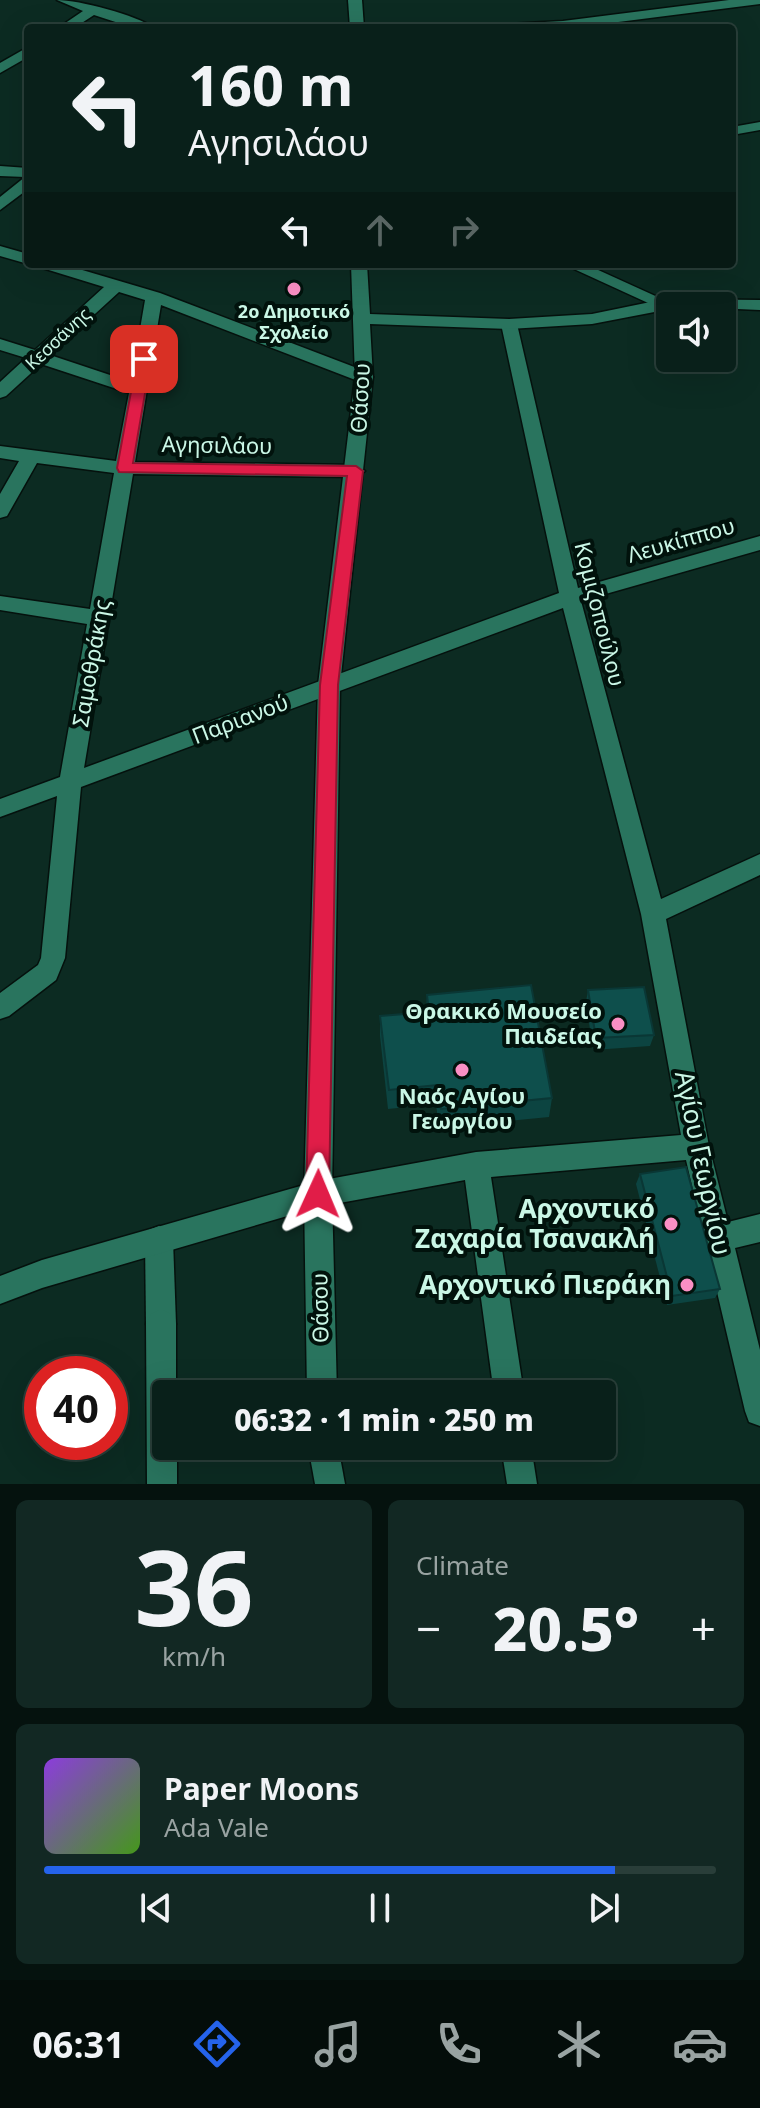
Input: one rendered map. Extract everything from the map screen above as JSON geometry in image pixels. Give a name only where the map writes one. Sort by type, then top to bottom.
[{"type":"street","points":[[64,0],[136,24]]},
{"type":"street","points":[[355,0],[357,24]]},
{"type":"street","points":[[571,24],[760,0]]},
{"type":"street","points":[[71,24],[94,9]]},
{"type":"street","points":[[0,69],[24,54]]},
{"type":"street","points":[[736,130],[760,126]]},
{"type":"street","points":[[0,171],[24,173]]},
{"type":"street","points":[[0,205],[24,184]]},
{"type":"street","points":[[0,251],[24,258]]},
{"type":"street","points":[[59,268],[154,297],[364,377]]},
{"type":"street","name":"Θάσου","points":[[322,1380],[318,1194],[329,685],[356,471],[364,377],[359,268]]},
{"type":"street","points":[[580,268],[656,300]]},
{"type":"street","name":"Κεσσάνης","points":[[0,392],[116,285]]},
{"type":"street","name":"Σαμοθράκης","points":[[0,1008],[40,978],[51,965],[70,783],[154,297]]},
{"type":"street","points":[[736,305],[760,305]]},
{"type":"street","points":[[361,319],[509,324],[592,319],[656,306]]},
{"type":"street","name":"Κομιζοπούλου","points":[[509,324],[570,597],[653,914]]},
{"type":"street","points":[[0,344],[138,390]]},
{"type":"street","name":"Αγησιλάου","points":[[0,452],[125,468],[356,471]]},
{"type":"street","points":[[0,511],[30,458]]},
{"type":"street","name":"Λευκίππου","points":[[570,597],[760,543]]},
{"type":"street","name":"Παριανού","points":[[0,808],[570,597]]},
{"type":"street","points":[[0,603],[99,618]]},
{"type":"street","points":[[653,914],[760,864]]},
{"type":"street","name":"Αγίου Γεωργίου","points":[[653,914],[696,1146],[760,1411]]},
{"type":"street","points":[[0,1290],[42,1274],[318,1194],[476,1165],[696,1146]]},
{"type":"street","points":[[476,1165],[507,1380]]},
{"type":"street","points":[[719,1238],[760,1228]]},
{"type":"street","points":[[159,1240],[162,1484]]},
{"type":"street","points":[[326,1460],[330,1484]]},
{"type":"street","points":[[518,1460],[522,1484]]},
{"type":"building","name":"Ναός Αγίου Γεωργίου","points":[[531,985],[552,1098],[441,1109],[437,1085],[389,1090],[380,1016],[429,1012],[427,995]]},
{"type":"building","name":"Θρακικό Μουσείο Παιδείας","points":[[644,987],[654,1035],[596,1038],[588,990]]},
{"type":"building","name":"Αρχοντικό Ζαχαρία Τσανακλή","points":[[686,1167],[720,1289],[672,1296],[640,1174]]},
{"type":"place","name":"2ο Δημοτικό Σχολείο","points":[[294,289]]},
{"type":"place","name":"Θρακικό Μουσείο Παιδείας","points":[[618,1024]]},
{"type":"place","name":"Ναός Αγίου Γεωργίου","points":[[462,1070]]},
{"type":"place","name":"Αρχοντικό Ζαχαρία Τσανακλή","points":[[671,1224]]},
{"type":"place","name":"Αρχοντικό Πιεράκη","points":[[687,1285]]},
{"type":"route","points":[[144,359],[125,468],[356,471],[329,685],[318,1194]]}]
